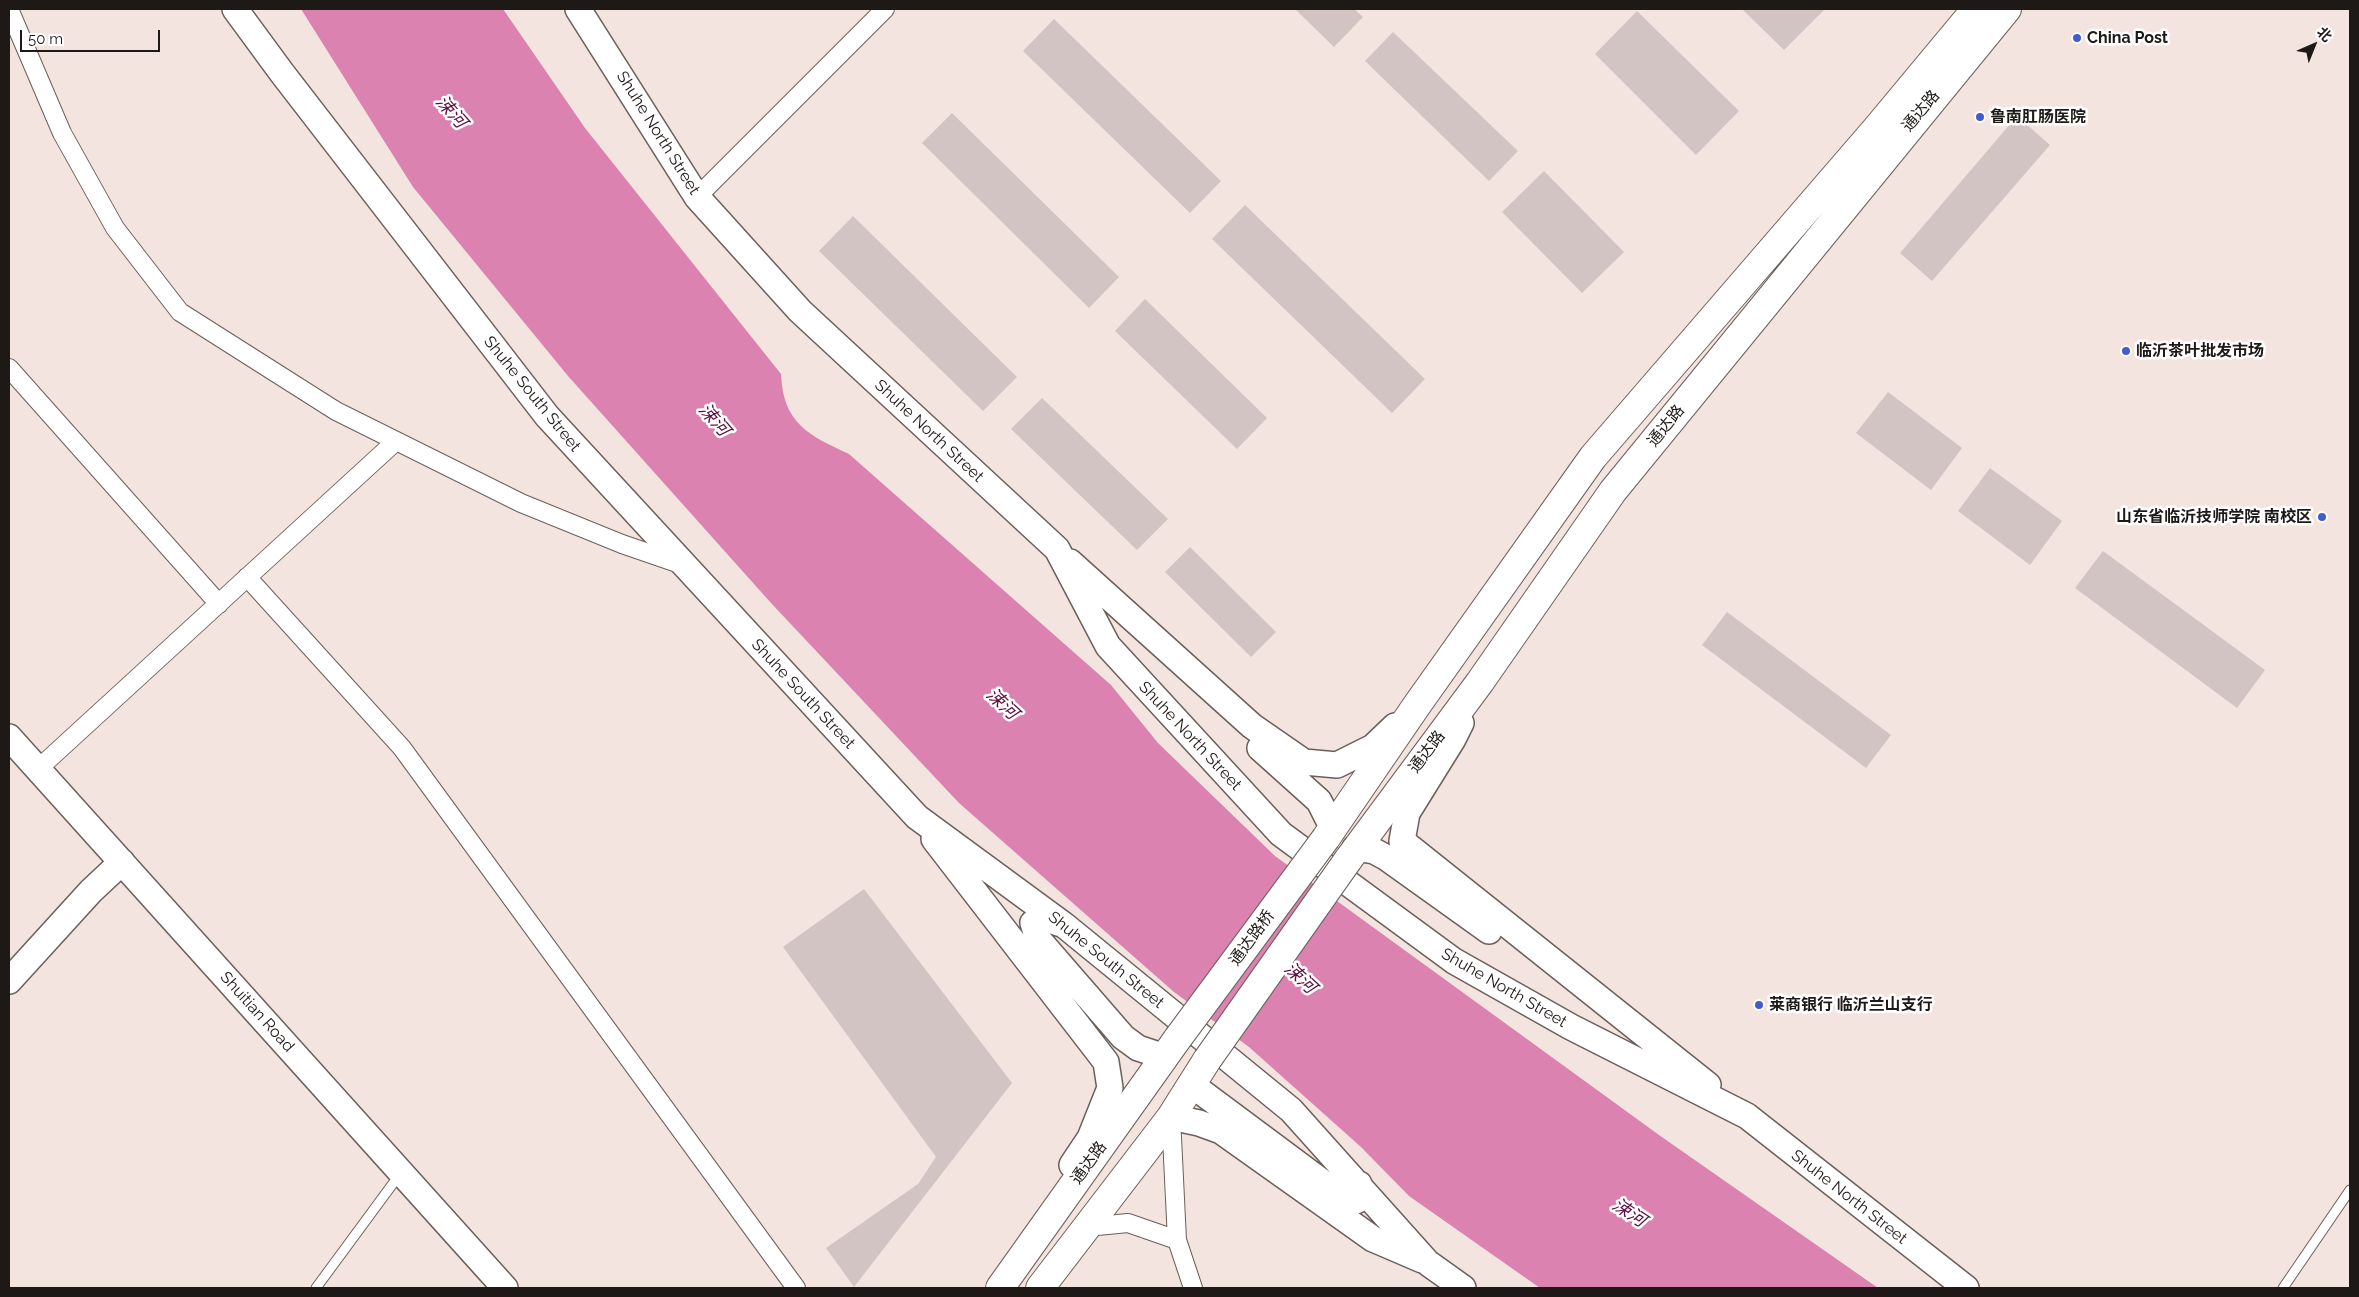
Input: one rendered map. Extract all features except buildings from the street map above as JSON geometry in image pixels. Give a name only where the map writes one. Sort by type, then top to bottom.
[{"type":"main road","name":"Shuhe South Street","points":[[235,9],[288,81],[547,416],[917,817],[1064,925],[1291,1110],[1428,1263],[1463,1288]]},
{"type":"main road","name":"Shuhe North Street","points":[[578,9],[697,197],[800,312],[1056,549],[1108,646],[1281,834],[1454,962],[1571,1027],[1746,1116],[1966,1288]]},
{"type":"main road","name":"通达路","points":[[1329,834],[1417,705],[1594,457],[1871,136],[1976,9]]},
{"type":"main road","name":"通达路","points":[[1351,854],[1480,682],[1613,491],[2007,9]]},
{"type":"main road","points":[[1056,549],[1252,726],[1304,762],[1337,765],[1374,747],[1417,705]]},
{"type":"main road","points":[[1122,662],[1121,652],[1126,644],[1133,638],[1142,641],[1319,801],[1329,834]]},
{"type":"main road","points":[[1480,682],[1453,739],[1407,813],[1402,841],[1746,1116]]},
{"type":"main road","name":"Shuitian Road","points":[[9,736],[506,1288]]},
{"type":"main road","points":[[917,817],[1106,1062],[1110,1088],[1090,1138],[1041,1212],[1028,1247]]},
{"type":"main road","name":"通达路桥","points":[[1171,1048],[1329,834]]},
{"type":"main road","points":[[1351,854],[1374,851],[1387,858],[1483,926],[1591,1010],[1596,1019],[1589,1026],[1571,1027]]},
{"type":"main road","name":"通达路桥","points":[[1192,1085],[1207,1060],[1351,854]]},
{"type":"main road","points":[[9,981],[91,891],[122,862]]},
{"type":"main road","points":[[1064,925],[1040,917],[1032,922],[1038,939],[1123,1037],[1138,1048],[1171,1048]]},
{"type":"main road","name":"通达路","points":[[1000,1288],[1171,1048]]},
{"type":"main road","points":[[1040,1288],[1088,1227],[1192,1085],[1333,1190],[1356,1201],[1359,1184]]},
{"type":"main road","points":[[1170,1117],[1199,1123],[1221,1131],[1373,1239],[1428,1263]]},
{"type":"street","points":[[9,9],[62,133],[115,228],[180,312],[336,411],[521,503],[622,544],[685,566]]},
{"type":"street","points":[[697,197],[885,9]]},
{"type":"street","points":[[9,368],[219,604]]},
{"type":"street","points":[[38,769],[396,441]]},
{"type":"street","points":[[247,577],[402,748],[796,1288]]},
{"type":"street","points":[[1170,1117],[1177,1240],[1193,1288]]},
{"type":"street","points":[[1088,1227],[1128,1223],[1177,1240]]},
{"type":"lane","points":[[316,1288],[401,1172]]},
{"type":"lane","points":[[2283,1288],[2350,1190]]},
{"type":"water","name":"涑河","points":[[301,9],[503,9],[585,128],[781,374],[787,404],[800,425],[821,440],[849,454],[1111,685],[1158,743],[1275,856],[1659,1135],[1878,1288],[1540,1288],[1409,1196],[1361,1147],[1249,1047],[1174,992],[959,803],[771,603],[568,376],[413,187]]},
{"type":"place","name":"China Post","points":[[2077,38]]},
{"type":"place","name":"鲁南肛肠医院","points":[[1980,117]]},
{"type":"place","name":"临沂茶叶批发市场","points":[[2126,351]]},
{"type":"place","name":"山东省临沂技师学院 南校区","points":[[2322,517]]},
{"type":"place","name":"莱商银行 临沂兰山支行","points":[[1759,1005]]}]
